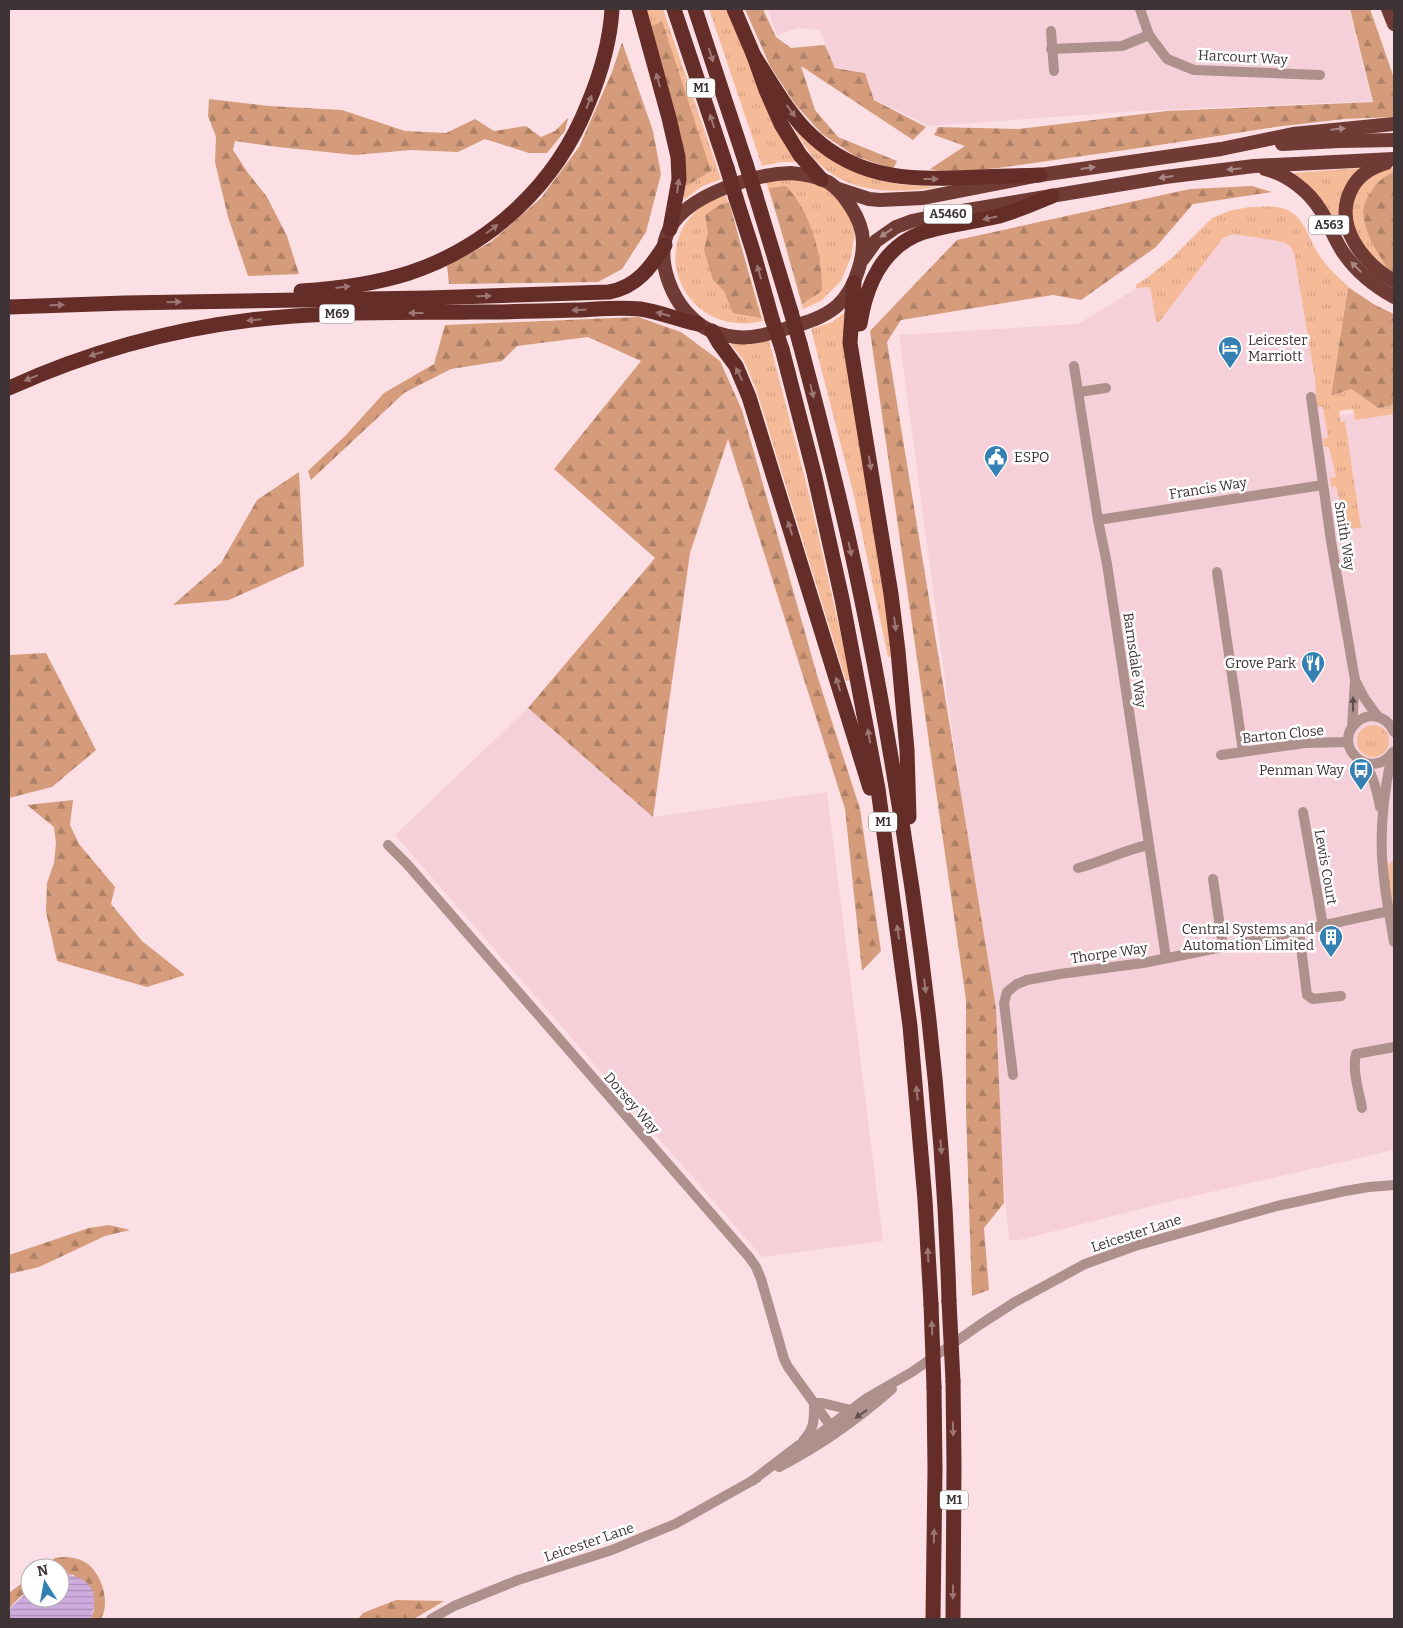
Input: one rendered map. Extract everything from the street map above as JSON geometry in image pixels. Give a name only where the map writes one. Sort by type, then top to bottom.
[{"type":"highway","name":"M69","points":[[225,302],[279,292],[363,285],[388,279],[423,268],[480,238],[537,189],[567,148],[580,125],[601,74],[608,42],[612,9]]},
{"type":"highway","points":[[639,9],[678,157],[679,179],[665,245],[665,265],[672,288],[688,313],[705,327],[736,366],[749,397],[870,788],[893,900]]},
{"type":"highway","name":"M1","points":[[674,9],[727,168],[782,349],[814,473],[850,638],[878,789],[909,1016],[925,1200],[931,1304],[936,1469],[933,1619]]},
{"type":"highway","name":"M1","points":[[695,9],[746,164],[791,312],[836,482],[867,623],[912,885],[928,1009],[936,1094],[950,1301],[954,1464],[952,1619]]},
{"type":"highway","points":[[734,9],[766,90],[786,132],[800,155],[821,179]]},
{"type":"highway","points":[[1388,9],[1394,24]]},
{"type":"highway","points":[[754,56],[781,97],[812,136],[838,155],[866,169],[891,176],[920,179],[1040,175]]},
{"type":"highway","points":[[1221,149],[1292,134],[1394,124]]},
{"type":"highway","name":"A5460","points":[[838,189],[869,199],[902,200],[933,197],[1040,175],[1221,149],[1339,141],[1394,140]]},
{"type":"highway","points":[[1394,160],[1370,169],[1358,179],[1348,197],[1346,205],[1346,218],[1350,235],[1360,251],[1379,271],[1394,281]]},
{"type":"highway","name":"A5460","points":[[860,264],[876,241],[889,231],[903,224],[950,213],[1165,177],[1254,166],[1394,160]]},
{"type":"highway","name":"A563","points":[[1254,166],[1281,174],[1310,196],[1321,211],[1346,256],[1369,280],[1394,296]]},
{"type":"highway","points":[[670,228],[680,215],[695,202],[708,195],[764,177],[783,174],[803,174],[821,179],[838,189],[856,214],[862,230],[864,249],[854,283],[850,343],[891,594],[898,651],[907,750],[912,885]]},
{"type":"highway","points":[[863,415],[859,347],[860,322],[869,286],[885,260],[902,244],[923,233],[1004,215],[1052,196]]},
{"type":"highway","name":"M69","points":[[9,307],[609,292],[623,288],[637,280],[650,268],[665,245]]},
{"type":"highway","points":[[705,327],[737,338],[753,337],[808,322],[837,306],[854,283]]},
{"type":"highway","name":"M69","points":[[9,388],[71,362],[133,343],[194,329],[269,318],[390,313],[628,308],[652,311],[705,327]]},
{"type":"street","name":"Harcourt Way","points":[[1140,9],[1149,35],[1167,59],[1194,70],[1320,75]]},
{"type":"street","points":[[1051,31],[1054,71]]},
{"type":"street","points":[[1051,49],[1122,46],[1149,35]]},
{"type":"street","name":"Barnsdale Way","points":[[1074,366],[1166,958]]},
{"type":"street","points":[[1079,392],[1106,388]]},
{"type":"street","name":"Smith Way","points":[[1311,396],[1330,541],[1355,680],[1352,728],[1348,742]]},
{"type":"street","name":"Francis Way","points":[[1098,520],[1323,485]]},
{"type":"street","points":[[1217,572],[1243,752]]},
{"type":"street","name":"Smith Way","points":[[1355,680],[1365,699],[1386,720],[1394,732]]},
{"type":"street","points":[[1352,728],[1365,717],[1386,720]]},
{"type":"street","points":[[1348,742],[1352,753],[1365,763],[1370,770],[1382,816]]},
{"type":"street","name":"Barton Close","points":[[1221,755],[1305,743],[1348,742]]},
{"type":"street","points":[[1365,763],[1380,763],[1393,751]]},
{"type":"street","points":[[1393,751],[1387,777],[1382,816],[1383,868],[1394,942]]},
{"type":"street","name":"Lewis Court","points":[[1303,812],[1323,926]]},
{"type":"street","name":"Dorsey Way","points":[[388,845],[749,1257],[761,1279],[784,1359],[794,1376],[833,1429]]},
{"type":"street","points":[[1078,868],[1148,845]]},
{"type":"street","points":[[1213,879],[1223,947]]},
{"type":"street","name":"Thorpe Way","points":[[1013,1075],[1004,1003],[1006,992],[1017,984],[1027,980],[1060,974],[1143,963],[1388,911]]},
{"type":"street","points":[[1299,931],[1307,995],[1313,999],[1341,996]]},
{"type":"street","points":[[1362,1108],[1354,1060],[1356,1054],[1394,1047]]},
{"type":"street","name":"Leicester Lane","points":[[431,1619],[454,1606],[518,1580],[612,1550],[676,1524],[805,1453],[833,1429],[851,1410],[867,1398],[912,1372],[1015,1302],[1063,1275],[1101,1258],[1173,1234],[1301,1200],[1369,1187],[1394,1185]]},
{"type":"street","name":"Leicester Lane","points":[[752,1481],[799,1445],[833,1429],[873,1406],[912,1372]]},
{"type":"street","points":[[799,1445],[810,1433],[814,1424],[814,1403],[851,1410]]},
{"type":"shaded area","points":[[767,9],[1349,9],[1372,101],[1139,111],[929,126],[874,99],[865,72],[835,67],[820,30],[798,28],[777,35]]},
{"type":"shaded area","points":[[1218,229],[1293,240],[1331,417],[1394,407],[1394,1150],[1176,1200],[1019,1240],[1009,1240],[983,946],[946,688],[899,335],[1078,324],[1145,283]]},
{"type":"shaded area","points":[[528,708],[653,817],[827,792],[883,1241],[762,1257],[395,835]]},
{"type":"shaded area","points":[[70,1575],[85,1581],[90,1586],[94,1600],[91,1619],[9,1619],[13,1606],[20,1599],[20,1608],[70,1608]]},
{"type":"green space","points":[[644,9],[663,9],[721,179],[701,187],[684,200],[685,176]]},
{"type":"green space","points":[[709,9],[728,9],[800,162],[781,162],[762,166]]},
{"type":"green space","points":[[745,9],[763,9],[776,37],[791,48],[825,45],[835,68],[865,73],[874,100],[926,127],[913,140],[801,66],[815,110],[838,137],[897,161],[893,169],[855,156],[822,134],[795,104],[770,66]]},
{"type":"green space","points":[[1350,9],[1370,9],[1394,78],[1394,117],[1344,119],[1275,127],[998,168],[950,173],[930,169],[965,146],[934,135],[938,127],[1019,129],[1167,111],[1373,102]]},
{"type":"green space","points":[[662,21],[711,171],[686,186],[683,153],[650,27]]},
{"type":"green space","points":[[622,42],[653,131],[661,174],[646,232],[622,269],[598,282],[449,284],[447,266],[491,242],[541,198],[579,147],[612,72]]},
{"type":"green space","points":[[209,99],[269,106],[342,110],[405,131],[446,133],[475,119],[494,131],[526,126],[541,137],[555,131],[568,118],[565,131],[547,153],[529,153],[485,139],[458,152],[411,150],[355,155],[235,141],[233,150],[267,197],[287,236],[299,274],[248,276],[228,217],[215,162],[216,137],[208,116]]},
{"type":"green space","points":[[792,126],[818,151],[867,176],[898,184],[939,187],[894,191],[865,188],[851,184],[820,165]]},
{"type":"green space","points":[[1394,167],[1394,172],[1386,176],[1364,203],[1364,213],[1365,225],[1394,278],[1356,239],[1350,206],[1360,183],[1384,168]]},
{"type":"green space","points":[[1361,168],[1342,222],[1335,222],[1317,195],[1293,173]]},
{"type":"green space","points":[[1394,172],[1394,275],[1385,265],[1372,242],[1366,229],[1363,215],[1365,202],[1373,188],[1387,175]]},
{"type":"green space","points":[[801,178],[826,188],[845,207],[855,232],[851,257],[841,281],[821,301],[803,309],[766,182]]},
{"type":"green space","points":[[786,186],[802,208],[808,221],[817,249],[822,278],[822,291],[802,304],[769,188]]},
{"type":"green space","points":[[1252,186],[1272,192],[1193,204],[1156,247],[1081,300],[1053,295],[901,320],[887,342],[996,1008],[1004,1203],[984,1228],[989,1290],[972,1296],[966,1113],[966,1000],[870,331],[957,240],[1190,189]]},
{"type":"green space","points":[[726,195],[763,321],[736,323],[714,317],[695,304],[683,287],[676,267],[677,245],[685,225],[702,206]]},
{"type":"green space","points":[[729,202],[761,318],[733,313],[724,291],[713,280],[704,250],[708,233],[705,215],[719,205]]},
{"type":"green space","points":[[1271,206],[1291,212],[1304,226],[1322,259],[1348,286],[1331,396],[1351,389],[1378,408],[1394,405],[1394,414],[1355,420],[1353,409],[1339,411],[1341,422],[1345,421],[1361,528],[1343,529],[1337,524],[1336,518],[1343,516],[1336,486],[1331,487],[1330,478],[1336,477],[1329,447],[1324,447],[1323,439],[1328,437],[1323,407],[1317,407],[1315,379],[1294,253],[1290,246],[1284,242],[1233,234],[1223,238],[1159,322],[1156,322],[1150,287],[1136,288],[1136,285],[1173,257],[1212,218],[1229,211],[1249,207]]},
{"type":"green space","points":[[1348,287],[1375,305],[1394,314],[1394,405],[1378,408],[1351,389],[1331,396]]},
{"type":"green space","points":[[848,310],[893,656],[888,657],[854,496],[811,329],[832,322]]},
{"type":"green space","points":[[638,317],[681,332],[720,361],[742,410],[817,675],[860,809],[881,951],[862,971],[845,809],[728,439],[690,553],[653,817],[528,708],[655,558],[554,469],[641,361],[588,337],[517,346],[502,361],[451,369],[404,393],[311,480],[308,471],[346,435],[384,393],[434,364],[445,325]]},
{"type":"green space","points":[[769,340],[809,494],[851,680],[846,681],[756,389],[744,361],[729,342]]},
{"type":"green space","points":[[299,472],[304,566],[229,600],[173,605],[221,563],[257,500]]},
{"type":"green space","points":[[46,653],[96,750],[52,787],[9,798],[9,655]]},
{"type":"green space","points":[[1373,725],[1385,729],[1389,741],[1385,753],[1373,757],[1361,753],[1357,741],[1361,729]]},
{"type":"green space","points":[[73,800],[70,825],[79,844],[115,887],[111,904],[142,941],[185,975],[147,987],[57,961],[46,912],[47,883],[54,863],[56,843],[54,827],[27,805]]},
{"type":"green space","points":[[1394,859],[1394,939],[1387,867]]},
{"type":"green space","points":[[109,1225],[130,1230],[105,1236],[39,1267],[9,1274],[9,1255],[89,1228]]},
{"type":"green space","points":[[63,1557],[73,1558],[83,1561],[94,1570],[101,1583],[105,1598],[104,1613],[101,1619],[91,1619],[94,1610],[74,1575],[70,1575],[70,1558],[55,1558]]},
{"type":"green space","points":[[20,1585],[20,1597],[9,1610],[9,1593]]},
{"type":"green space","points":[[396,1600],[444,1601],[414,1619],[358,1619],[363,1613]]},
{"type":"place","name":"Leicester Marriott","points":[[1230,369]]},
{"type":"place","name":"ESPO","points":[[996,478]]},
{"type":"place","name":"Grove Park","points":[[1313,684]]},
{"type":"place","name":"Penman Way","points":[[1361,791]]},
{"type":"place","name":"Central Systems and Automation Limited","points":[[1331,958]]}]
